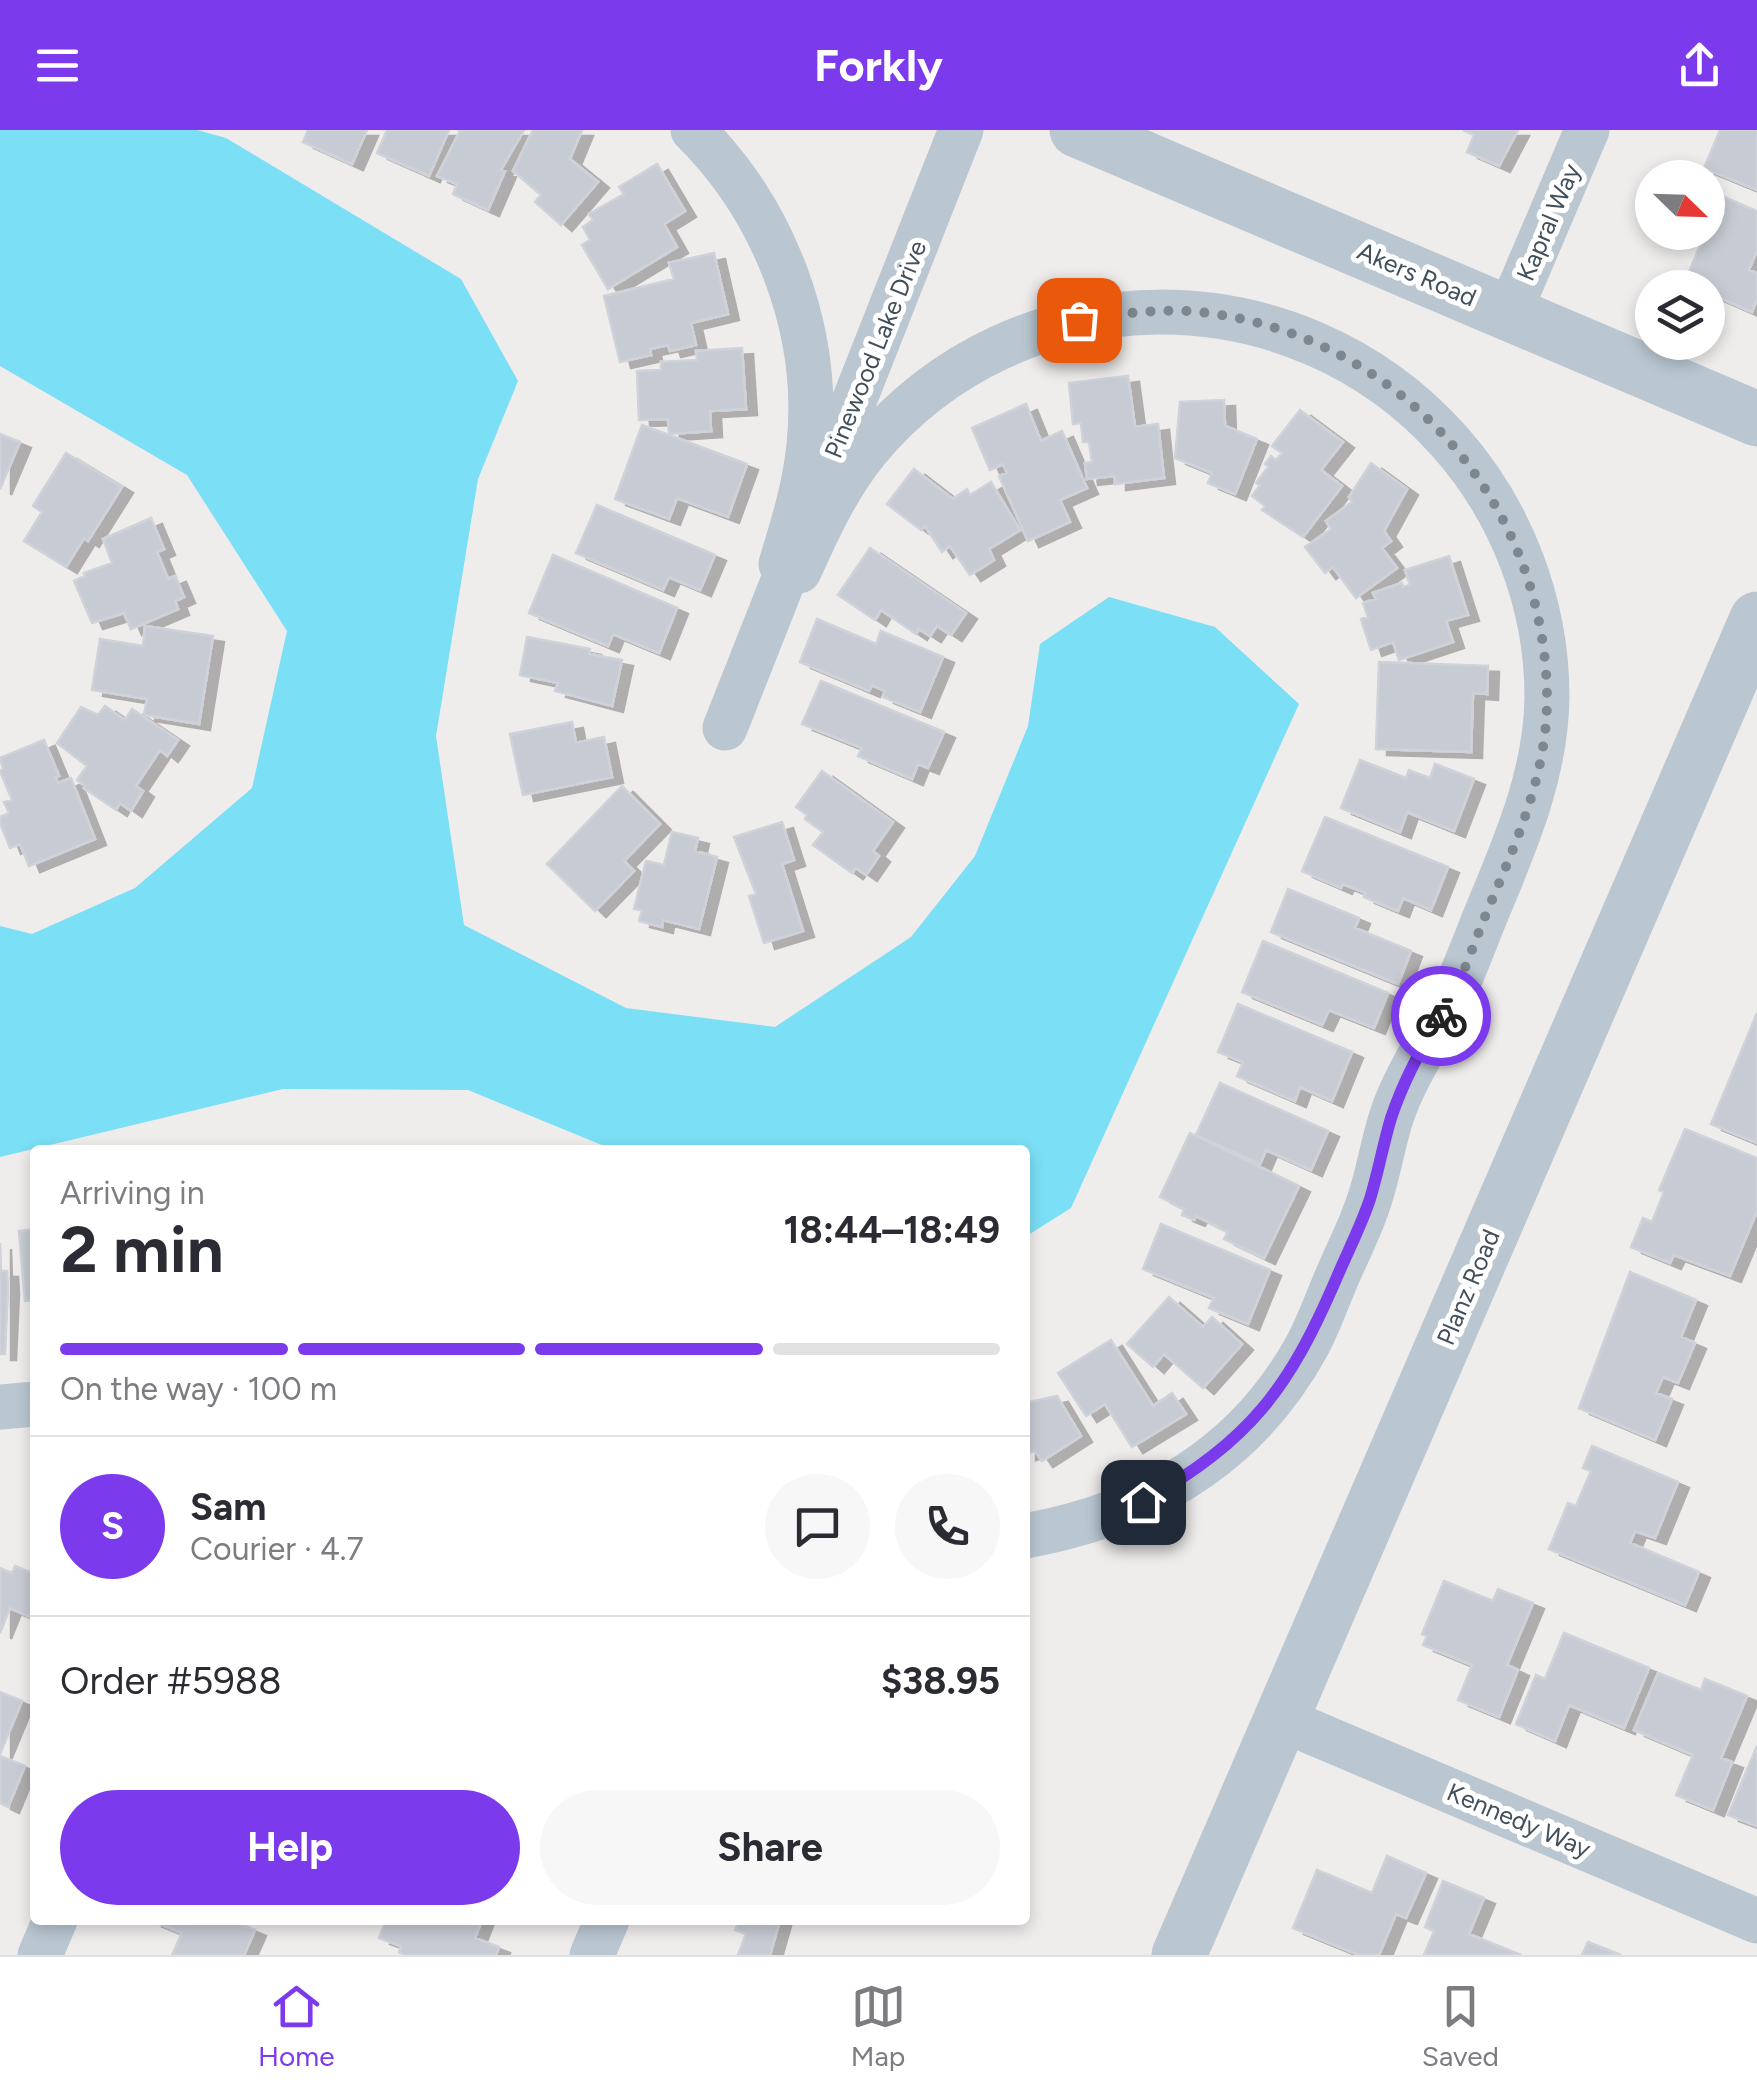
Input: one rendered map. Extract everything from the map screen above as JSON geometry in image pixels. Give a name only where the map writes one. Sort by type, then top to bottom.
[{"type":"street","name":"Pinewood Lake Drive","points":[[693,130],[714,151],[751,202],[780,258],[800,318],[809,379],[810,442],[800,504],[780,564],[800,572],[825,512],[866,452],[908,408],[961,368],[1021,338],[1079,320],[1138,312],[1199,312],[1264,324],[1327,348],[1379,378],[1426,416],[1471,466],[1503,517],[1529,578],[1542,638],[1547,697],[1542,757],[1527,816],[1450,1002],[1418,1052],[1392,1116],[1370,1201],[1308,1344],[1273,1398],[1234,1441],[1193,1473],[1143,1502],[1083,1525],[1030,1535]]},
{"type":"street","name":"Pinewood Lake Drive","points":[[725,728],[961,130]]},
{"type":"street","name":"Akers Road","points":[[1077,130],[1757,418]]},
{"type":"street","name":"Kapral Way","points":[[1509,313],[1586,130]]},
{"type":"street","name":"Planz Road","points":[[1179,1955],[1757,619]]},
{"type":"street","points":[[0,1407],[30,1404]]},
{"type":"street","name":"Kennedy Way","points":[[1281,1719],[1757,1921]]},
{"type":"street","points":[[40,1955],[54,1925]]},
{"type":"street","points":[[592,1955],[605,1925]]},
{"type":"water","points":[[0,130],[197,130],[226,138],[461,279],[518,381],[478,479],[436,736],[464,925],[626,1008],[775,1027],[911,937],[975,856],[1028,726],[1040,644],[1109,597],[1215,627],[1299,704],[1071,1208],[1030,1234],[1030,1145],[602,1145],[468,1090],[283,1089],[50,1145],[30,1145],[30,1150],[0,1157],[0,926],[32,934],[135,888],[252,788],[287,631],[187,475],[0,366]]},
{"type":"building","points":[[308,130],[367,130],[352,164],[303,142]]},
{"type":"building","points":[[387,130],[449,130],[429,176],[377,153]]},
{"type":"building","points":[[458,130],[524,130],[501,170],[505,171],[488,210],[453,194],[457,184],[437,176]]},
{"type":"building","points":[[533,130],[582,130],[570,159],[598,182],[561,225],[535,202],[541,195],[513,171]]},
{"type":"building","points":[[1463,130],[1518,130],[1499,166],[1467,152],[1474,135]]},
{"type":"building","points":[[1720,130],[1757,130],[1757,190],[1725,177],[1725,160],[1707,160]]},
{"type":"building","points":[[657,164],[685,211],[664,224],[677,247],[608,289],[582,245],[590,240],[583,227],[593,220],[589,214],[624,194],[619,187]]},
{"type":"building","points":[[1725,197],[1757,211],[1757,250],[1749,270],[1757,273],[1757,299],[1752,312],[1725,300],[1725,270],[1690,270],[1698,250],[1725,250]]},
{"type":"building","points":[[714,253],[728,314],[691,323],[696,345],[670,351],[668,345],[650,349],[651,355],[620,362],[604,296],[674,279],[669,263]]},
{"type":"building","points":[[742,348],[746,409],[710,411],[711,431],[669,434],[668,419],[639,420],[637,371],[661,370],[661,362],[697,360],[696,351]]},
{"type":"building","points":[[1128,376],[1135,427],[1158,424],[1164,478],[1115,484],[1115,476],[1087,479],[1085,463],[1092,462],[1089,442],[1083,442],[1081,423],[1073,424],[1069,383]]},
{"type":"building","points":[[1224,400],[1225,426],[1257,439],[1235,494],[1208,483],[1212,473],[1175,458],[1180,402]]},
{"type":"building","points":[[1026,404],[1041,441],[1062,431],[1087,488],[1060,500],[1070,522],[1028,541],[999,476],[1007,473],[1003,464],[990,470],[972,428]]},
{"type":"building","points":[[1300,410],[1343,442],[1321,470],[1342,486],[1303,537],[1262,510],[1265,506],[1252,496],[1268,467],[1265,464],[1271,456],[1276,460],[1282,453],[1272,446]]},
{"type":"building","points":[[642,425],[747,464],[728,517],[677,498],[669,519],[615,499]]},
{"type":"building","points":[[0,434],[20,442],[0,489]]},
{"type":"building","points":[[66,453],[122,487],[88,541],[84,538],[66,567],[24,541],[42,512],[33,506]]},
{"type":"building","points":[[1371,463],[1407,489],[1384,531],[1391,541],[1382,548],[1397,568],[1356,598],[1333,567],[1325,573],[1305,547],[1331,529],[1326,521],[1352,502],[1349,497]]},
{"type":"building","points":[[914,469],[953,499],[967,489],[970,495],[991,482],[1020,530],[989,549],[994,560],[970,575],[950,546],[942,552],[925,526],[921,530],[887,504]]},
{"type":"building","points":[[597,505],[715,555],[700,590],[669,577],[663,590],[576,553]]},
{"type":"building","points":[[151,518],[164,549],[157,552],[168,579],[175,576],[184,597],[175,601],[178,609],[131,629],[124,613],[92,623],[74,581],[112,563],[103,539]]},
{"type":"building","points":[[870,548],[966,613],[951,635],[937,626],[930,636],[919,629],[916,634],[881,610],[875,620],[838,595]]},
{"type":"building","points":[[553,555],[677,608],[659,653],[613,634],[608,646],[529,613]]},
{"type":"building","points":[[1449,556],[1468,615],[1446,621],[1453,642],[1399,660],[1393,642],[1371,650],[1361,619],[1368,617],[1363,603],[1376,599],[1373,593],[1402,583],[1403,587],[1410,585],[1405,570]]},
{"type":"building","points":[[817,619],[876,644],[881,631],[943,657],[920,712],[883,697],[885,691],[872,685],[869,691],[800,662]]},
{"type":"building","points":[[145,626],[213,636],[199,724],[144,715],[147,699],[92,690],[100,639],[143,646]]},
{"type":"building","points":[[527,637],[590,649],[589,654],[622,660],[612,706],[555,691],[558,683],[520,675]]},
{"type":"building","points":[[1379,662],[1488,666],[1487,694],[1473,693],[1471,752],[1376,749]]},
{"type":"building","points":[[821,681],[944,732],[928,768],[918,764],[912,779],[858,756],[862,748],[802,724]]},
{"type":"building","points":[[105,706],[125,720],[132,709],[178,740],[167,756],[160,750],[136,786],[143,791],[131,811],[120,803],[116,810],[84,788],[77,780],[87,766],[57,743],[81,707],[98,715]]},
{"type":"building","points":[[572,722],[576,743],[604,737],[612,777],[523,795],[510,734]]},
{"type":"building","points":[[44,740],[59,776],[55,777],[58,783],[71,778],[95,839],[29,866],[20,844],[10,848],[0,823],[0,817],[9,813],[4,802],[12,800],[0,771],[0,758]]},
{"type":"building","points":[[1360,760],[1406,778],[1409,770],[1430,778],[1435,764],[1474,779],[1454,831],[1407,812],[1400,832],[1341,808]]},
{"type":"building","points":[[822,771],[893,822],[873,851],[879,856],[866,875],[856,868],[852,873],[813,845],[823,832],[796,807]]},
{"type":"building","points":[[622,786],[660,824],[624,861],[634,871],[595,911],[547,864]]},
{"type":"building","points":[[1325,817],[1448,867],[1431,910],[1403,898],[1398,911],[1364,897],[1366,893],[1343,884],[1341,888],[1302,871]]},
{"type":"building","points":[[782,822],[794,860],[782,864],[803,931],[764,943],[749,896],[756,894],[734,837]]},
{"type":"building","points":[[672,832],[698,838],[695,851],[717,857],[699,929],[663,920],[662,927],[639,921],[642,910],[634,909],[646,861],[664,865]]},
{"type":"building","points":[[1288,889],[1359,918],[1355,928],[1411,951],[1398,984],[1271,932]]},
{"type":"building","points":[[1263,941],[1388,993],[1374,1028],[1329,1010],[1322,1025],[1242,992]]},
{"type":"building","points":[[1238,1004],[1352,1052],[1332,1101],[1300,1087],[1295,1101],[1237,1076],[1243,1062],[1218,1052]]},
{"type":"building","points":[[1757,1013],[1757,1143],[1711,1124]]},
{"type":"building","points":[[1220,1083],[1328,1131],[1311,1170],[1266,1150],[1260,1164],[1196,1135]]},
{"type":"building","points":[[1685,1129],[1757,1158],[1757,1211],[1730,1276],[1674,1255],[1670,1263],[1631,1247],[1643,1218],[1652,1222],[1664,1192],[1659,1190]]},
{"type":"building","points":[[1190,1133],[1299,1186],[1264,1258],[1224,1239],[1228,1232],[1196,1216],[1194,1220],[1182,1215],[1184,1209],[1160,1197]]},
{"type":"building","points":[[1161,1224],[1270,1270],[1248,1324],[1209,1308],[1214,1298],[1143,1269]]},
{"type":"building","points":[[30,1230],[30,1300],[25,1301],[19,1231]]},
{"type":"building","points":[[0,1243],[1,1271],[7,1271],[8,1288],[5,1354],[0,1354]]},
{"type":"building","points":[[1630,1272],[1696,1300],[1681,1337],[1695,1343],[1678,1383],[1663,1377],[1656,1393],[1672,1399],[1655,1440],[1579,1408]]},
{"type":"building","points":[[1169,1297],[1203,1327],[1212,1317],[1242,1344],[1203,1388],[1164,1354],[1153,1367],[1127,1344]]},
{"type":"building","points":[[1111,1340],[1153,1406],[1172,1393],[1186,1414],[1132,1447],[1105,1404],[1086,1416],[1058,1373]]},
{"type":"building","points":[[1057,1396],[1081,1436],[1042,1461],[1035,1451],[1030,1452],[1030,1402]]},
{"type":"building","points":[[1592,1446],[1678,1482],[1655,1538],[1635,1531],[1630,1543],[1699,1572],[1685,1605],[1549,1549],[1568,1503],[1576,1506],[1591,1471],[1583,1468]]},
{"type":"building","points":[[15,1566],[30,1572],[30,1617],[10,1608],[0,1633],[0,1568],[12,1573]]},
{"type":"building","points":[[1444,1581],[1493,1601],[1498,1589],[1533,1603],[1507,1665],[1518,1670],[1499,1717],[1458,1700],[1472,1665],[1423,1645],[1427,1636],[1422,1634]]},
{"type":"building","points":[[1564,1633],[1649,1668],[1624,1728],[1569,1705],[1555,1741],[1516,1724],[1536,1675],[1545,1679]]},
{"type":"building","points":[[1658,1673],[1701,1690],[1705,1679],[1747,1696],[1721,1758],[1732,1762],[1713,1810],[1676,1795],[1693,1755],[1634,1730]]},
{"type":"building","points":[[0,1692],[22,1701],[0,1754]]},
{"type":"building","points":[[1757,1746],[1757,1826],[1728,1815]]},
{"type":"building","points":[[0,1756],[25,1766],[8,1807],[0,1803]]},
{"type":"building","points":[[1387,1856],[1426,1873],[1406,1918],[1396,1914],[1379,1955],[1359,1955],[1293,1928],[1317,1870],[1372,1893]]},
{"type":"building","points":[[1443,1881],[1484,1898],[1469,1934],[1521,1955],[1424,1955],[1434,1931],[1425,1927]]},
{"type":"building","points":[[162,1925],[243,1925],[255,1930],[244,1955],[172,1955],[182,1933]]},
{"type":"building","points":[[384,1925],[480,1925],[475,1938],[499,1947],[496,1955],[405,1955],[399,1952],[401,1946],[379,1938]]},
{"type":"building","points":[[738,1925],[779,1925],[770,1955],[738,1955],[746,1934],[735,1930]]},
{"type":"building","points":[[1588,1942],[1621,1955],[1582,1955]]},
{"type":"way so far","points":[[1079,320],[1138,312],[1199,312],[1264,324],[1327,348],[1379,378],[1426,416],[1471,466],[1503,517],[1529,578],[1542,638],[1547,697],[1542,757],[1527,816],[1441,1016]]},
{"type":"route","points":[[1143,1502],[1193,1473],[1234,1441],[1273,1398],[1308,1344],[1370,1201],[1392,1116],[1418,1052],[1441,1016]]}]
